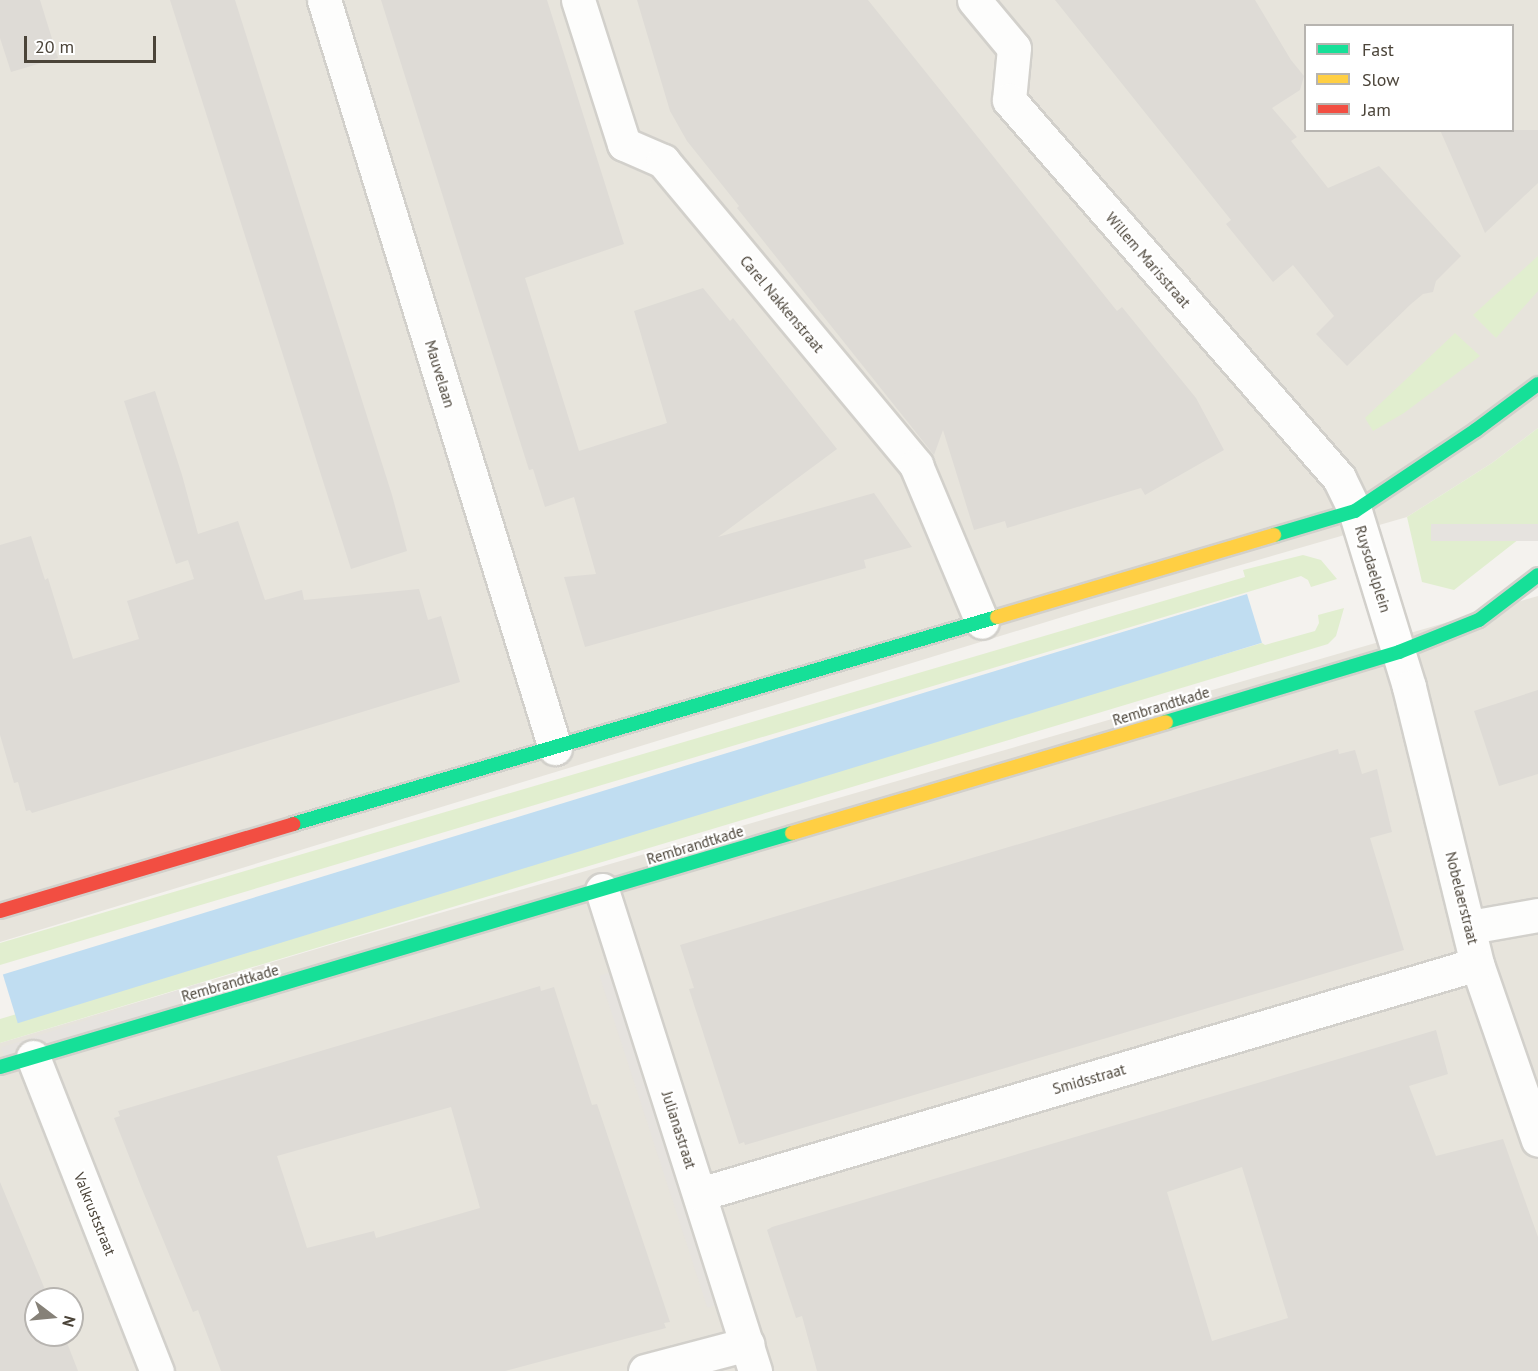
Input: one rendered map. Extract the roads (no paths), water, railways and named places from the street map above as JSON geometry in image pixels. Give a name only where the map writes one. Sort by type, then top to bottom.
[{"type":"street","name":"Mauvelaan","points":[[324,0],[555,748]]},
{"type":"street","name":"Carel Nakkenstraat","points":[[578,0],[624,144],[663,161],[916,465],[982,622]]},
{"type":"street","name":"Willem Marisstraat","points":[[974,0],[1014,48],[1009,99],[1339,478],[1355,511]]},
{"type":"street","name":"Ruysdaelplein","points":[[1400,652],[1355,511],[1476,430],[1538,384]]},
{"type":"street","points":[[0,911],[1355,511]]},
{"type":"street","points":[[1400,652],[1479,620],[1538,575]]},
{"type":"street","name":"Rembrandtkade","points":[[0,1067],[1400,652]]},
{"type":"street","name":"Nobelaerstraat","points":[[1400,652],[1478,964],[1538,1140]]},
{"type":"street","name":"Julianastraat","points":[[602,890],[751,1358]]},
{"type":"street","points":[[1470,927],[1538,915]]},
{"type":"street","name":"Smidsstraat","points":[[700,1194],[1478,964]]},
{"type":"street","name":"Valkruststraat","points":[[33,1057],[157,1371]]},
{"type":"street","points":[[645,1371],[751,1358]]},
{"type":"water","points":[[1247,594],[1262,643],[18,1023],[3,974]]}]
